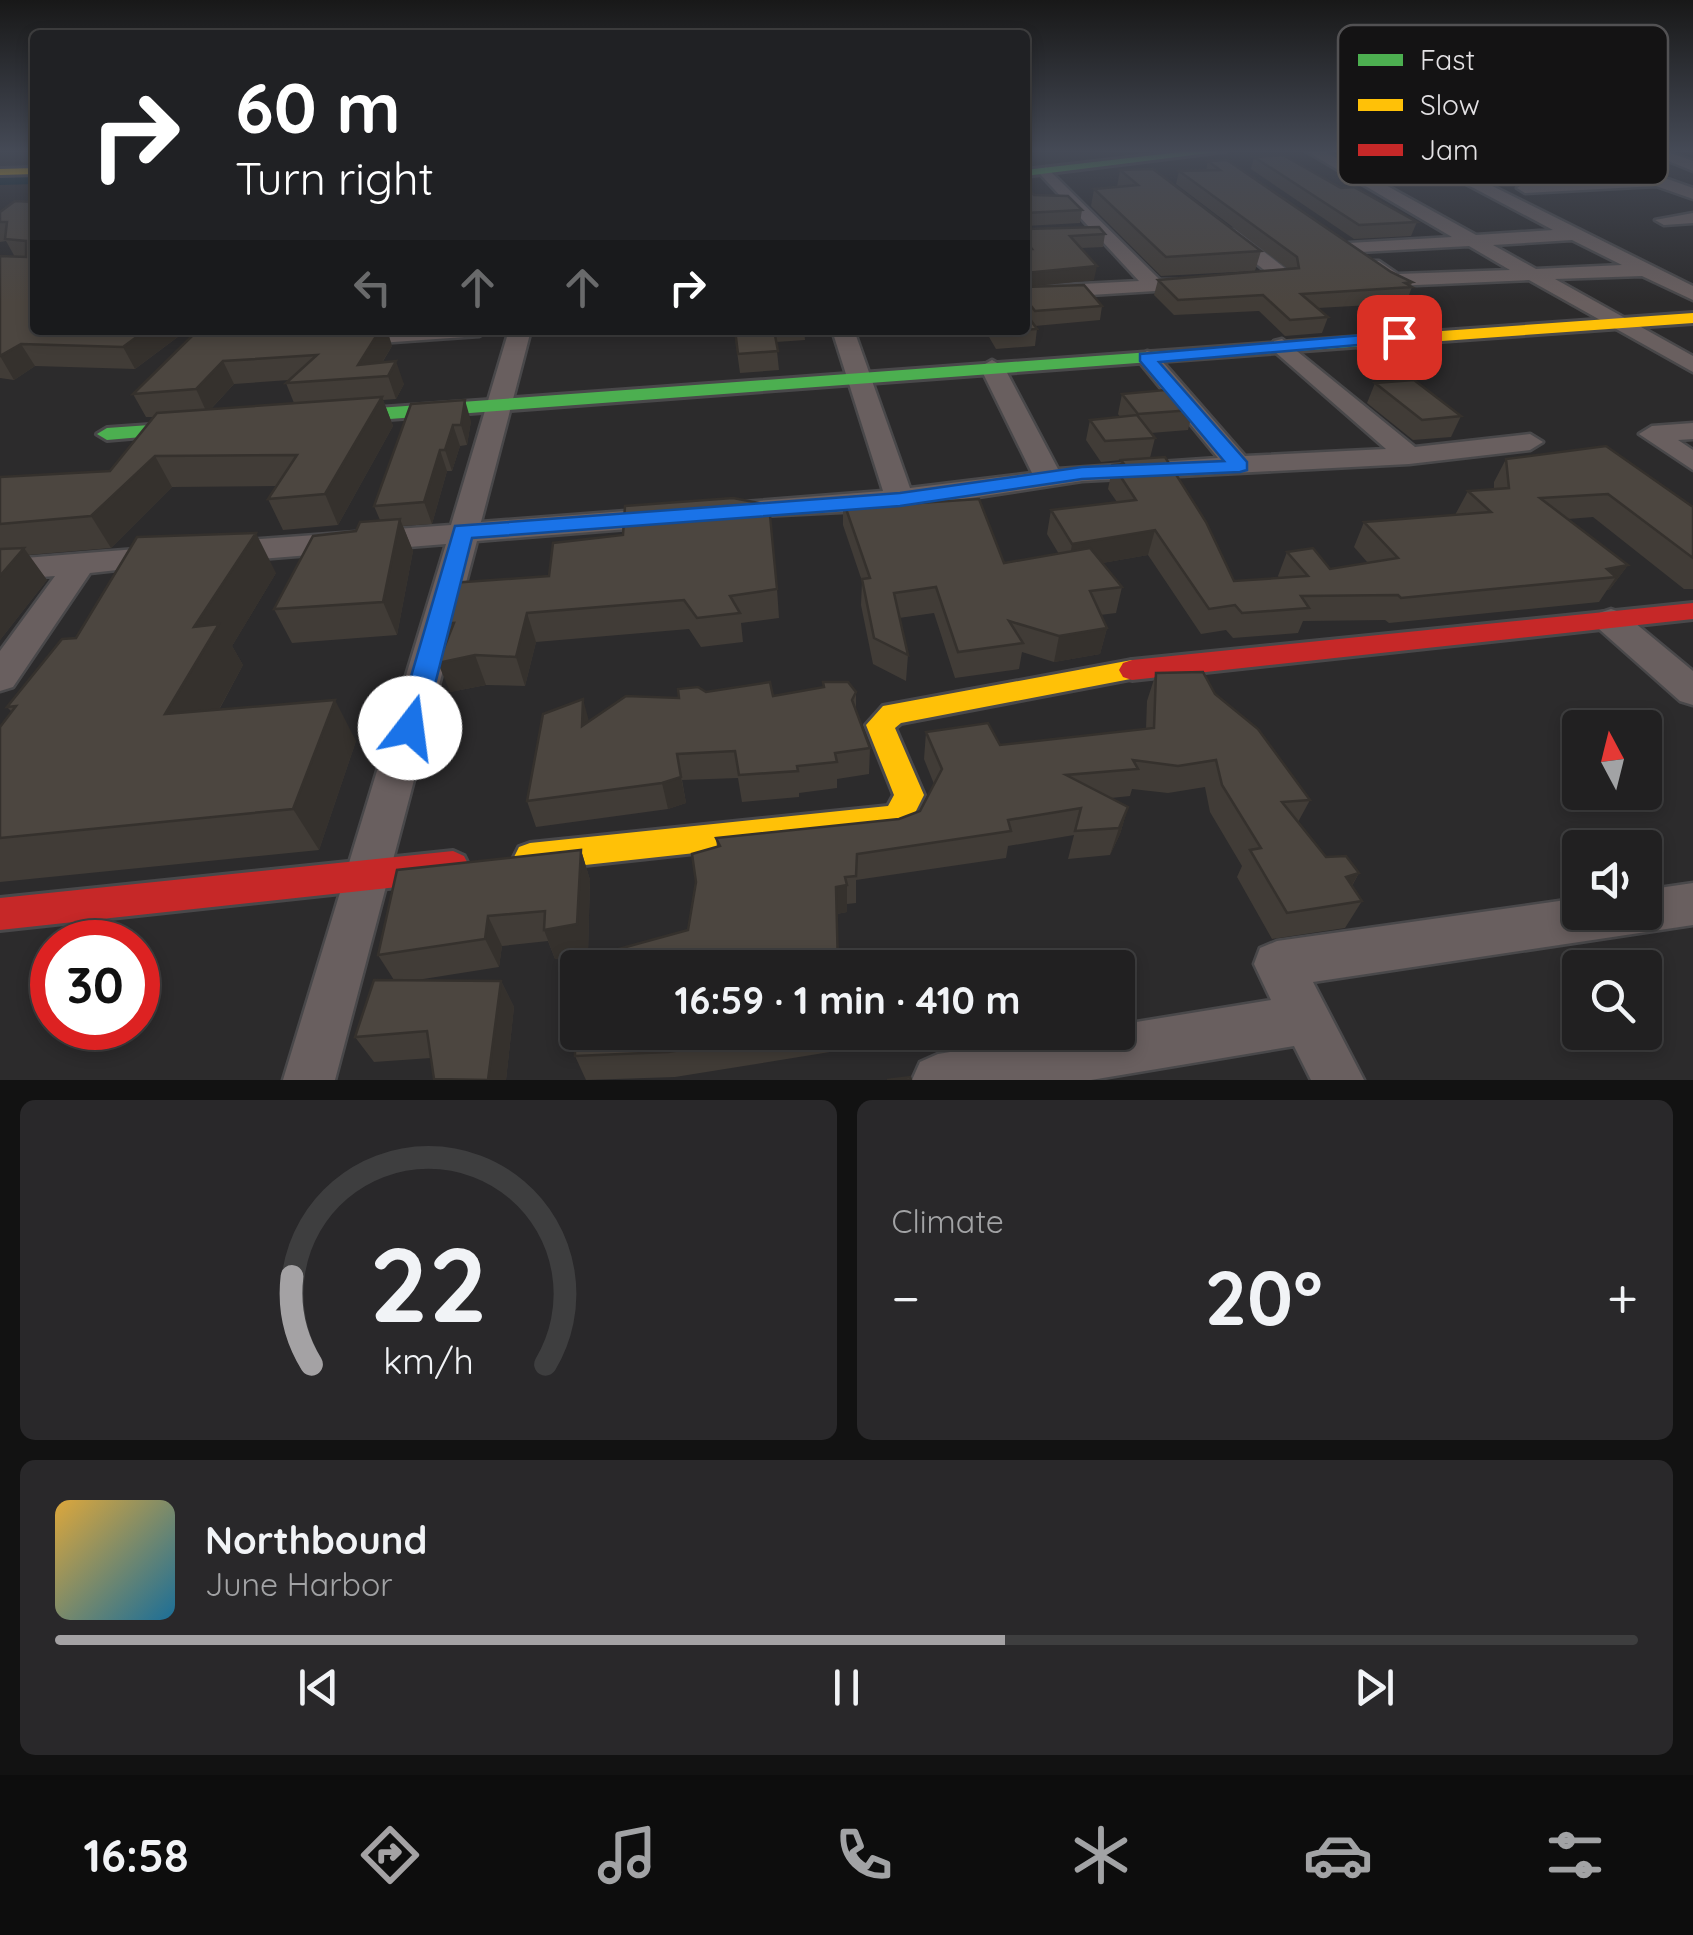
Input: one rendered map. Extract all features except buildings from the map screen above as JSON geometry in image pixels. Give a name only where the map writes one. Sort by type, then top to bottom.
[{"type":"street","points":[[1062,201],[1090,231],[1155,286]]},
{"type":"street","points":[[1404,201],[1693,365]]},
{"type":"street","points":[[1510,201],[1693,294]]},
{"type":"street","points":[[1664,220],[1693,218]]},
{"type":"street","points":[[1030,294],[1286,276],[1210,219]]},
{"type":"street","points":[[1575,234],[1474,241],[1341,243],[1394,280],[1645,270]]},
{"type":"street","points":[[303,419],[1693,318]]},
{"type":"street","points":[[326,340],[402,335]]},
{"type":"street","points":[[309,1080],[371,874],[519,335]]},
{"type":"street","points":[[845,335],[900,500]]},
{"type":"street","points":[[1282,346],[1409,456]]},
{"type":"street","points":[[1146,358],[1240,466]]},
{"type":"street","points":[[992,367],[1048,477]]},
{"type":"street","points":[[107,434],[225,425]]},
{"type":"street","points":[[1693,431],[1652,434],[1693,462]]},
{"type":"street","points":[[0,570],[462,531],[900,500],[1048,477],[1409,456],[1530,442]]},
{"type":"street","points":[[0,678],[80,564]]},
{"type":"street","points":[[508,860],[898,818],[909,795],[880,725],[892,714],[1116,672],[1693,611]]},
{"type":"street","points":[[1611,620],[1693,691]]},
{"type":"street","points":[[0,914],[468,864]]},
{"type":"street","points":[[1662,909],[1693,904]]},
{"type":"street","points":[[1338,1080],[1277,964],[1562,922]]},
{"type":"street","points":[[938,1080],[1089,1068],[1307,1019]]},
{"type":"traffic: fast","points":[[336,417],[1358,342]]},
{"type":"traffic: fast","points":[[107,434],[193,428]]},
{"type":"traffic: slow","points":[[1358,342],[1693,318]]},
{"type":"traffic: slow","points":[[530,857],[897,818],[909,795],[880,725],[893,714],[1132,670]]},
{"type":"traffic: jam","points":[[1132,670],[1693,611]]},
{"type":"traffic: jam","points":[[0,914],[453,866]]},
{"type":"route","points":[[410,728],[462,531],[900,500],[1082,473],[1240,466],[1146,358],[1399,337]]}]
